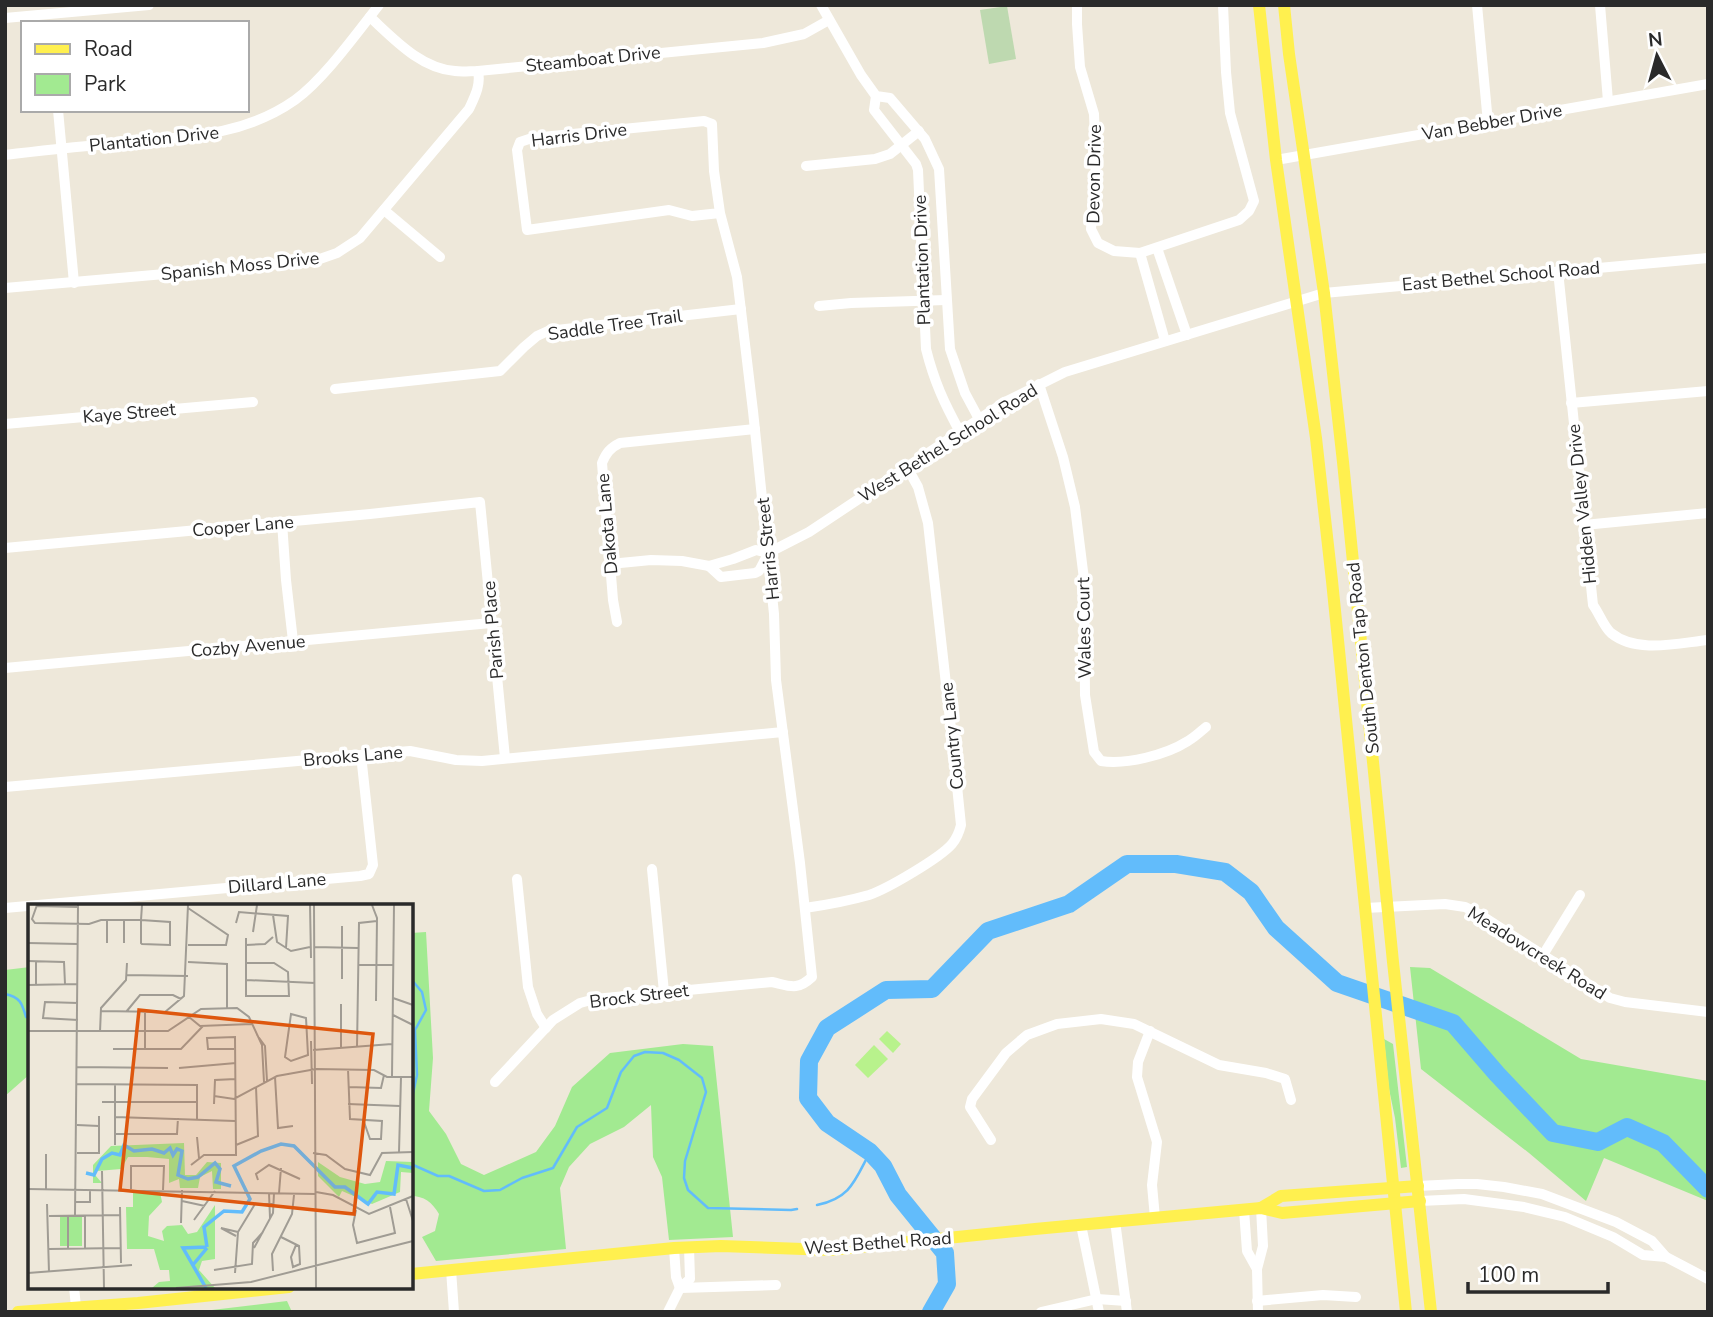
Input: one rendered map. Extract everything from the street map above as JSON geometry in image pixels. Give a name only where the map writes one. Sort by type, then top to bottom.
[{"type":"main road","name":"South Denton Tap Road","points":[[1259,5],[1276,160],[1316,438],[1333,583],[1406,1312]]},
{"type":"main road","name":"South Denton Tap Road","points":[[1284,5],[1324,293],[1431,1312]]},
{"type":"main road","points":[[1333,583],[1355,581]]},
{"type":"main road","points":[[1345,703],[1367,700]]},
{"type":"main road","name":"West Bethel Road","points":[[1261,1208],[1281,1196],[1418,1186]]},
{"type":"main road","name":"West Bethel Road","points":[[413,1274],[674,1248],[721,1246],[830,1250],[1261,1208],[1282,1213],[1420,1202]]},
{"type":"main road","points":[[18,1312],[270,1289]]},
{"type":"street","points":[[5,18],[50,19],[149,5]]},
{"type":"street","name":"Plantation Drive","points":[[5,155],[187,137],[225,131],[259,121],[296,99],[323,73],[379,5]]},
{"type":"street","name":"Plantation Drive","points":[[821,5],[876,96],[874,110],[916,163],[926,349],[940,394],[960,432]]},
{"type":"street","name":"Devon Drive","points":[[1077,5],[1080,67],[1094,114],[1096,164],[1091,229],[1097,243],[1114,251],[1140,253]]},
{"type":"street","points":[[1165,341],[1140,253],[1239,220],[1249,211],[1254,201],[1230,113],[1223,5]]},
{"type":"street","points":[[1477,5],[1488,123]]},
{"type":"street","points":[[1600,5],[1608,101]]},
{"type":"street","name":"Steamboat Drive","points":[[370,17],[421,60],[445,70],[455,71],[764,43],[804,34],[829,20]]},
{"type":"street","name":"Spanish Moss Drive","points":[[5,288],[314,261],[337,253],[360,238],[469,109],[478,90],[478,71]]},
{"type":"street","name":"Van Bebber Drive","points":[[1276,160],[1708,84]]},
{"type":"street","name":"Plantation Drive","points":[[876,96],[890,98],[919,131],[940,169],[950,349],[965,393],[979,419]]},
{"type":"street","points":[[58,112],[74,283]]},
{"type":"street","name":"Harris Drive","points":[[712,124],[704,121],[532,138],[520,142],[517,150],[527,230],[669,210],[692,216],[720,213]]},
{"type":"street","name":"Harris Street","points":[[712,124],[714,171],[720,213],[737,277],[741,309],[775,614],[776,680],[812,977]]},
{"type":"street","points":[[806,166],[875,159],[890,154],[919,131]]},
{"type":"street","points":[[384,210],[440,257]]},
{"type":"street","points":[[1157,248],[1187,335]]},
{"type":"street","name":"East Bethel School Road","points":[[1296,301],[1324,293],[1708,258]]},
{"type":"street","name":"Hidden Valley Drive","points":[[1558,271],[1594,605],[1610,632],[1628,642],[1651,646],[1708,640]]},
{"type":"street","points":[[819,306],[946,300]]},
{"type":"street","name":"West Bethel School Road","points":[[768,554],[809,532],[1005,402],[1039,384],[1065,372],[1296,301]]},
{"type":"street","name":"Saddle Tree Trail","points":[[335,389],[500,371],[537,336],[548,331],[741,309]]},
{"type":"street","name":"Wales Court","points":[[1039,384],[1063,457],[1075,507],[1084,579],[1085,695],[1094,752],[1101,761],[1112,763],[1158,754],[1191,740],[1206,727]]},
{"type":"street","points":[[1571,403],[1708,391]]},
{"type":"street","name":"Kaye Street","points":[[5,424],[253,402]]},
{"type":"street","name":"Dakota Lane","points":[[617,622],[602,463],[606,454],[620,443],[755,429]]},
{"type":"street","name":"Country Lane","points":[[805,908],[833,904],[885,887],[950,847],[958,836],[961,825],[928,523],[918,487],[907,467]]},
{"type":"street","name":"Cooper Lane","points":[[5,548],[480,502]]},
{"type":"street","name":"Parish Place","points":[[480,502],[505,758]]},
{"type":"street","points":[[1584,525],[1708,513]]},
{"type":"street","points":[[282,522],[293,641]]},
{"type":"street","points":[[610,564],[651,560],[682,561],[709,566],[756,550],[768,554],[759,571],[755,573],[721,577],[709,566]]},
{"type":"street","name":"Cozby Avenue","points":[[5,668],[491,623]]},
{"type":"street","name":"Brooks Lane","points":[[5,787],[410,751],[456,760],[482,761],[783,732]]},
{"type":"street","name":"Dillard Lane","points":[[50,904],[369,874],[373,865],[361,755]]},
{"type":"street","points":[[652,869],[664,992]]},
{"type":"street","points":[[517,879],[528,987],[537,1014],[546,1028]]},
{"type":"street","points":[[1543,955],[1580,895]]},
{"type":"street","name":"Meadowcreek Road","points":[[1365,908],[1446,904],[1465,906],[1610,998],[1708,1012]]},
{"type":"street","name":"Dillard Lane","points":[[5,908],[28,906]]},
{"type":"street","name":"Brock Street","points":[[495,1082],[552,1020],[580,1003],[596,999],[772,982],[797,987],[812,977]]},
{"type":"street","points":[[991,1140],[970,1107],[972,1099],[1006,1053],[1027,1035],[1057,1024],[1101,1019],[1134,1024],[1219,1065],[1286,1079],[1291,1100]]},
{"type":"street","points":[[1150,1031],[1138,1062],[1136,1077],[1157,1142],[1152,1185],[1155,1218]]},
{"type":"street","points":[[1418,1186],[1477,1184],[1504,1186],[1542,1194],[1616,1222],[1652,1241],[1666,1257],[1708,1279]]},
{"type":"street","points":[[1420,1202],[1464,1199],[1565,1217],[1613,1237],[1643,1255],[1666,1257]]},
{"type":"street","points":[[1261,1208],[1263,1246],[1257,1269],[1257,1307],[1323,1294],[1356,1297]]},
{"type":"street","points":[[1244,1210],[1247,1251],[1257,1269]]},
{"type":"street","points":[[1041,1312],[1097,1299],[1127,1306],[1115,1222]]},
{"type":"street","points":[[1082,1225],[1099,1312]]},
{"type":"street","points":[[668,1312],[680,1288],[690,1279],[689,1247]]},
{"type":"street","points":[[674,1248],[676,1278],[680,1288]]},
{"type":"street","points":[[451,1270],[454,1312]]},
{"type":"street","points":[[680,1288],[775,1285]]},
{"type":"street","points":[[75,1289],[76,1307]]},
{"type":"green space","points":[[1007,6],[1016,59],[989,64],[980,10]]},
{"type":"green space","points":[[426,932],[433,1058],[429,1111],[446,1134],[461,1164],[484,1175],[536,1152],[555,1126],[572,1087],[610,1053],[683,1044],[713,1046],[733,1237],[669,1240],[662,1177],[653,1157],[651,1105],[624,1127],[590,1144],[569,1167],[560,1188],[566,1249],[436,1261],[422,1237],[435,1231],[439,1214],[427,1200],[413,1196],[413,933]]},
{"type":"green space","points":[[28,967],[28,1076],[5,1096],[5,970]]},
{"type":"green space","points":[[1410,967],[1430,968],[1581,1059],[1708,1081],[1708,1201],[1604,1158],[1586,1201],[1421,1069]]},
{"type":"green space","points":[[887,1031],[901,1044],[893,1053],[879,1039]]},
{"type":"green space","points":[[1384,1039],[1393,1044],[1407,1167],[1401,1168],[1389,1089]]},
{"type":"green space","points":[[874,1045],[888,1059],[868,1078],[855,1065]]},
{"type":"green space","points":[[287,1301],[292,1312],[195,1312]]},
{"type":"waterway","points":[[931,1312],[947,1284],[945,1253],[898,1195],[883,1166],[870,1152],[827,1123],[808,1098],[809,1061],[827,1028],[886,990],[932,989],[988,931],[1069,904],[1127,864],[1176,864],[1225,872],[1251,892],[1276,928],[1337,983],[1453,1023],[1553,1133],[1598,1142],[1627,1127],[1663,1143],[1708,1189]]},
{"type":"waterway","points":[[413,981],[422,992],[426,1010],[415,1030],[417,1075],[413,1094]]},
{"type":"waterway","points":[[5,994],[22,1004],[28,1018]]},
{"type":"waterway","points":[[413,1165],[484,1191],[500,1190],[522,1178],[553,1168],[577,1127],[607,1108],[621,1072],[634,1056],[645,1052],[663,1053],[679,1060],[702,1078],[706,1092],[685,1161],[684,1178],[688,1190],[708,1208],[797,1209]]},
{"type":"waterway","points":[[817,1205],[845,1193],[856,1179],[870,1152]]}]
